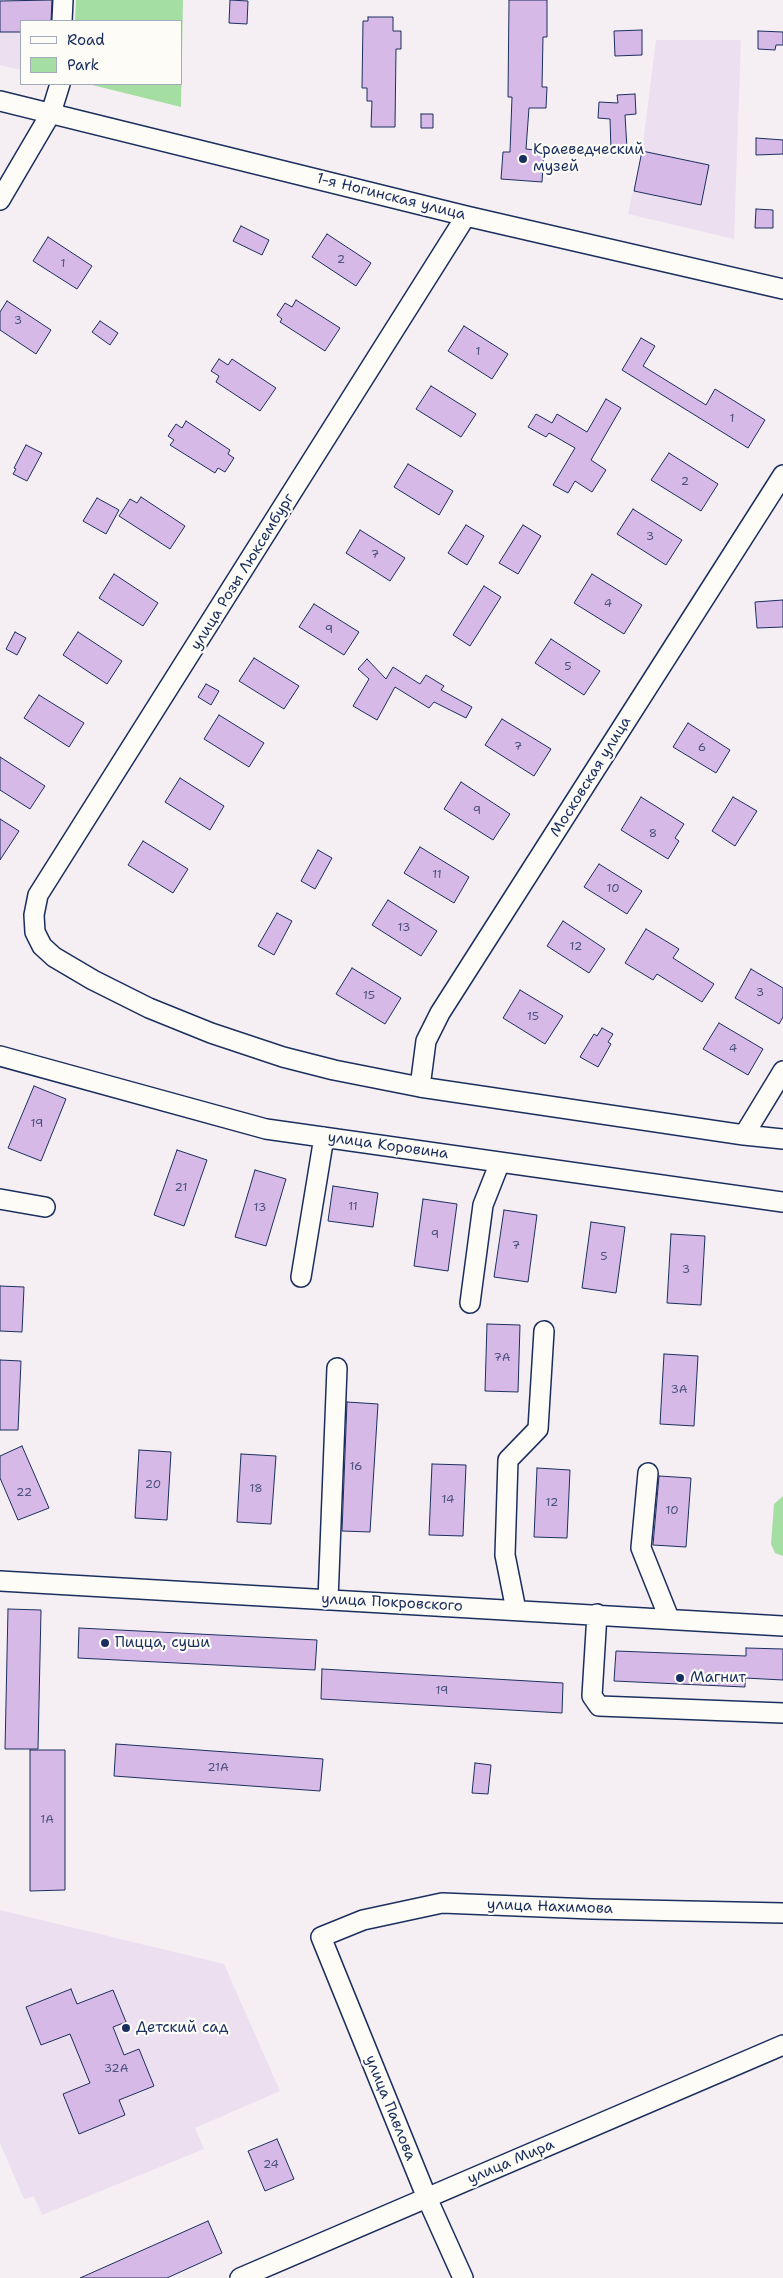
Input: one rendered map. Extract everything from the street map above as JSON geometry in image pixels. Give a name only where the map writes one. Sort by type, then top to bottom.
[{"type":"street","points":[[62,20],[63,0]]},
{"type":"street","points":[[0,200],[51,113],[60,85]]},
{"type":"street","name":"1-я Ногинская улица","points":[[0,101],[466,216],[783,289]]},
{"type":"street","name":"улица Розы Люксембург","points":[[420,1087],[334,1070],[284,1057],[211,1033],[158,1012],[93,980],[54,957],[42,946],[35,932],[34,915],[38,896],[66,848],[240,577],[466,216]]},
{"type":"street","name":"Московская улица","points":[[420,1087],[426,1041],[440,1014],[783,475]]},
{"type":"street","name":"улица Коровина","points":[[0,1056],[266,1129],[783,1202]]},
{"type":"street","points":[[744,1135],[783,1071]]},
{"type":"street","points":[[420,1087],[744,1135],[783,1139]]},
{"type":"street","points":[[301,1277],[324,1137]]},
{"type":"street","points":[[470,1302],[483,1205],[500,1162]]},
{"type":"street","points":[[0,1199],[45,1206]]},
{"type":"street","points":[[516,1610],[505,1555],[508,1460],[538,1429],[544,1331]]},
{"type":"street","points":[[328,1600],[337,1368]]},
{"type":"street","points":[[648,1474],[641,1548],[669,1618]]},
{"type":"street","name":"улица Покровского","points":[[0,1581],[783,1626]]},
{"type":"street","points":[[597,1614],[592,1696],[599,1706],[783,1712]]},
{"type":"street","name":"улица Нахимова","points":[[321,1937],[363,1920],[442,1903],[592,1909],[783,1913]]},
{"type":"street","name":"улица Павлова","points":[[321,1937],[427,2198],[463,2278]]},
{"type":"street","name":"улица Мира","points":[[240,2278],[263,2273],[427,2198],[783,2045]]},
{"type":"shaded area","points":[[0,0],[55,0],[55,20],[20,20],[20,70],[0,65]]},
{"type":"shaded area","points":[[656,40],[741,40],[734,239],[628,214],[642,151]]},
{"type":"shaded area","name":"Детский сад","points":[[0,1910],[224,1964],[280,2091],[195,2128],[204,2149],[42,2215],[34,2196],[24,2199],[0,2143]]},
{"type":"green space","points":[[76,0],[183,0],[182,54],[182,20],[75,20]]},
{"type":"green space","points":[[92,85],[181,85],[181,107]]},
{"type":"green space","points":[[783,1496],[783,1556],[775,1553],[771,1544],[774,1504]]},
{"type":"building","points":[[52,0],[51,20],[20,20],[20,32],[0,32],[0,1]]},
{"type":"building","points":[[230,0],[248,1],[247,24],[229,23]]},
{"type":"building","points":[[509,0],[547,0],[547,37],[543,37],[542,87],[547,87],[546,108],[529,108],[526,149],[544,151],[542,182],[501,179],[503,152],[510,152],[512,97],[508,97]]},
{"type":"building","points":[[368,17],[393,17],[393,31],[401,31],[401,49],[396,49],[395,127],[371,127],[372,101],[367,101],[367,88],[362,88],[363,21],[368,21]]},
{"type":"building","points":[[642,30],[642,55],[615,56],[614,31]]},
{"type":"building","points":[[758,31],[783,32],[783,45],[776,45],[775,50],[758,49]]},
{"type":"building","points":[[635,94],[636,114],[625,115],[627,149],[611,150],[610,119],[598,118],[599,102],[618,103],[617,95]]},
{"type":"building","points":[[421,114],[433,114],[433,128],[421,128]]},
{"type":"building","points":[[756,138],[783,140],[783,154],[756,155]]},
{"type":"building","points":[[642,151],[709,165],[701,205],[634,191]]},
{"type":"building","points":[[756,209],[773,210],[773,228],[755,228]]},
{"type":"building","points":[[241,226],[269,240],[262,255],[233,241]]},
{"type":"building","points":[[327,234],[371,263],[356,286],[312,257]]},
{"type":"building","points":[[48,237],[92,266],[77,289],[33,261]]},
{"type":"building","points":[[296,300],[340,328],[325,351],[280,322],[282,319],[277,315],[285,303],[292,307]]},
{"type":"building","points":[[7,301],[51,330],[36,354],[0,330],[0,312]]},
{"type":"building","points":[[100,321],[118,333],[110,345],[92,332]]},
{"type":"building","points":[[464,326],[508,354],[492,379],[448,351]]},
{"type":"building","points":[[641,338],[655,346],[643,366],[706,405],[715,389],[765,420],[748,448],[622,370]]},
{"type":"building","points":[[219,359],[228,365],[232,359],[276,388],[260,411],[216,382],[219,376],[211,371]]},
{"type":"building","points":[[431,386],[476,414],[461,437],[416,409]]},
{"type":"building","points":[[606,399],[621,408],[591,460],[606,470],[592,492],[575,481],[568,493],[553,485],[575,448],[549,433],[546,437],[528,427],[536,414],[552,423],[557,414],[587,432]]},
{"type":"building","points":[[186,421],[230,450],[228,454],[234,458],[225,472],[218,468],[215,473],[170,445],[174,440],[168,436],[176,424],[182,428]]},
{"type":"building","points":[[26,445],[42,453],[27,481],[13,474],[16,469],[14,468]]},
{"type":"building","points":[[669,453],[718,484],[701,511],[651,480]]},
{"type":"building","points":[[408,464],[453,491],[439,515],[394,487]]},
{"type":"building","points":[[141,497],[185,526],[170,549],[119,516],[130,499],[137,503]]},
{"type":"building","points":[[97,498],[119,510],[106,534],[83,521]]},
{"type":"building","points":[[633,509],[682,540],[666,565],[617,534]]},
{"type":"building","points":[[466,525],[484,536],[467,565],[448,553]]},
{"type":"building","points":[[523,525],[541,536],[518,574],[499,563]]},
{"type":"building","points":[[360,530],[405,558],[390,581],[346,553]]},
{"type":"building","points":[[114,574],[158,603],[143,626],[99,598]]},
{"type":"building","points":[[592,574],[642,605],[624,634],[574,603]]},
{"type":"building","points":[[484,586],[501,597],[470,646],[453,635]]},
{"type":"building","points":[[783,600],[783,627],[757,628],[755,602]]},
{"type":"building","points":[[314,604],[359,632],[344,655],[299,627]]},
{"type":"building","points":[[15,632],[26,638],[17,655],[6,649]]},
{"type":"building","points":[[78,632],[122,661],[107,684],[63,655]]},
{"type":"building","points":[[551,639],[600,671],[584,695],[535,663]]},
{"type":"building","points":[[254,658],[299,686],[284,709],[239,681]]},
{"type":"building","points":[[367,659],[386,679],[393,667],[420,684],[426,675],[444,686],[441,690],[472,707],[466,718],[434,702],[429,708],[395,687],[377,720],[353,706],[369,679],[358,669]]},
{"type":"building","points":[[206,684],[219,691],[211,705],[198,697]]},
{"type":"building","points":[[39,695],[84,723],[69,747],[24,718]]},
{"type":"building","points":[[219,715],[264,743],[249,767],[204,739]]},
{"type":"building","points":[[502,719],[551,749],[534,776],[485,745]]},
{"type":"building","points":[[688,723],[730,750],[716,773],[673,747]]},
{"type":"building","points":[[0,757],[45,786],[30,809],[0,790]]},
{"type":"building","points":[[180,778],[224,806],[210,830],[165,802]]},
{"type":"building","points":[[461,782],[510,814],[493,840],[444,809]]},
{"type":"building","points":[[641,797],[684,824],[675,838],[679,841],[668,859],[621,830]]},
{"type":"building","points":[[733,797],[757,811],[735,846],[712,831]]},
{"type":"building","points":[[0,819],[19,831],[0,860]]},
{"type":"building","points":[[143,841],[188,869],[173,893],[128,865]]},
{"type":"building","points":[[420,847],[469,877],[454,903],[404,873]]},
{"type":"building","points":[[318,850],[332,858],[315,889],[301,881]]},
{"type":"building","points":[[599,864],[642,891],[627,914],[584,887]]},
{"type":"building","points":[[388,900],[437,931],[421,956],[372,925]]},
{"type":"building","points":[[277,913],[292,921],[274,955],[258,946]]},
{"type":"building","points":[[563,921],[605,949],[589,973],[547,946]]},
{"type":"building","points":[[646,929],[679,949],[673,958],[714,984],[702,1002],[657,974],[653,980],[625,963]]},
{"type":"building","points":[[352,968],[401,998],[385,1024],[336,994]]},
{"type":"building","points":[[751,969],[783,988],[783,1017],[779,1024],[735,998]]},
{"type":"building","points":[[520,990],[563,1016],[545,1044],[503,1018]]},
{"type":"building","points":[[719,1023],[763,1049],[748,1075],[703,1049]]},
{"type":"building","points":[[602,1028],[613,1034],[608,1042],[611,1044],[598,1067],[580,1057],[594,1034],[597,1036]]},
{"type":"building","points":[[34,1086],[66,1099],[41,1161],[8,1148]]},
{"type":"building","points":[[177,1150],[207,1160],[184,1226],[154,1215]]},
{"type":"building","points":[[255,1170],[286,1179],[266,1246],[235,1237]]},
{"type":"building","points":[[333,1186],[378,1193],[373,1227],[328,1221]]},
{"type":"building","points":[[423,1199],[457,1204],[448,1271],[414,1266]]},
{"type":"building","points":[[504,1210],[537,1215],[528,1282],[494,1277]]},
{"type":"building","points":[[591,1222],[625,1227],[616,1293],[582,1288]]},
{"type":"building","points":[[671,1234],[705,1236],[701,1305],[667,1303]]},
{"type":"building","points":[[0,1286],[24,1287],[22,1332],[0,1331]]},
{"type":"building","points":[[487,1324],[520,1325],[518,1392],[485,1391]]},
{"type":"building","points":[[664,1354],[698,1356],[694,1426],[660,1424]]},
{"type":"building","points":[[0,1360],[21,1361],[18,1430],[0,1430]]},
{"type":"building","points":[[347,1402],[378,1404],[370,1532],[342,1531]]},
{"type":"building","points":[[22,1446],[49,1508],[18,1520],[0,1478],[0,1456]]},
{"type":"building","points":[[139,1450],[171,1452],[167,1520],[135,1518]]},
{"type":"building","points":[[241,1454],[276,1456],[271,1524],[237,1522]]},
{"type":"building","points":[[432,1464],[466,1465],[463,1536],[429,1535]]},
{"type":"building","points":[[537,1468],[570,1470],[567,1538],[534,1537]]},
{"type":"building","points":[[659,1476],[691,1478],[686,1547],[653,1545]]},
{"type":"building","points":[[8,1609],[41,1610],[38,1749],[5,1749]]},
{"type":"building","points":[[79,1628],[317,1640],[315,1670],[78,1658]]},
{"type":"building","points":[[746,1648],[783,1649],[783,1680],[745,1678],[745,1687],[614,1681],[616,1651],[746,1656]]},
{"type":"building","points":[[322,1669],[563,1683],[562,1713],[321,1699]]},
{"type":"building","points":[[116,1744],[323,1759],[320,1791],[114,1776]]},
{"type":"building","points":[[30,1750],[65,1750],[65,1890],[30,1891]]},
{"type":"building","points":[[475,1763],[491,1765],[488,1794],[472,1793]]},
{"type":"building","points":[[71,1989],[77,2004],[113,1990],[126,2022],[113,2027],[124,2055],[139,2049],[154,2086],[119,2100],[125,2115],[79,2134],[63,2094],[90,2083],[70,2034],[41,2045],[26,2007]]},
{"type":"building","points":[[277,2139],[294,2179],[265,2191],[248,2151]]},
{"type":"building","points":[[208,2221],[222,2253],[167,2278],[80,2278]]},
{"type":"place","name":"Краеведческий музей","points":[[523,159]]},
{"type":"place","name":"Пицца, суши","points":[[105,1643]]},
{"type":"place","name":"Магнит","points":[[680,1678]]},
{"type":"place","name":"Детский сад","points":[[126,2028]]}]
